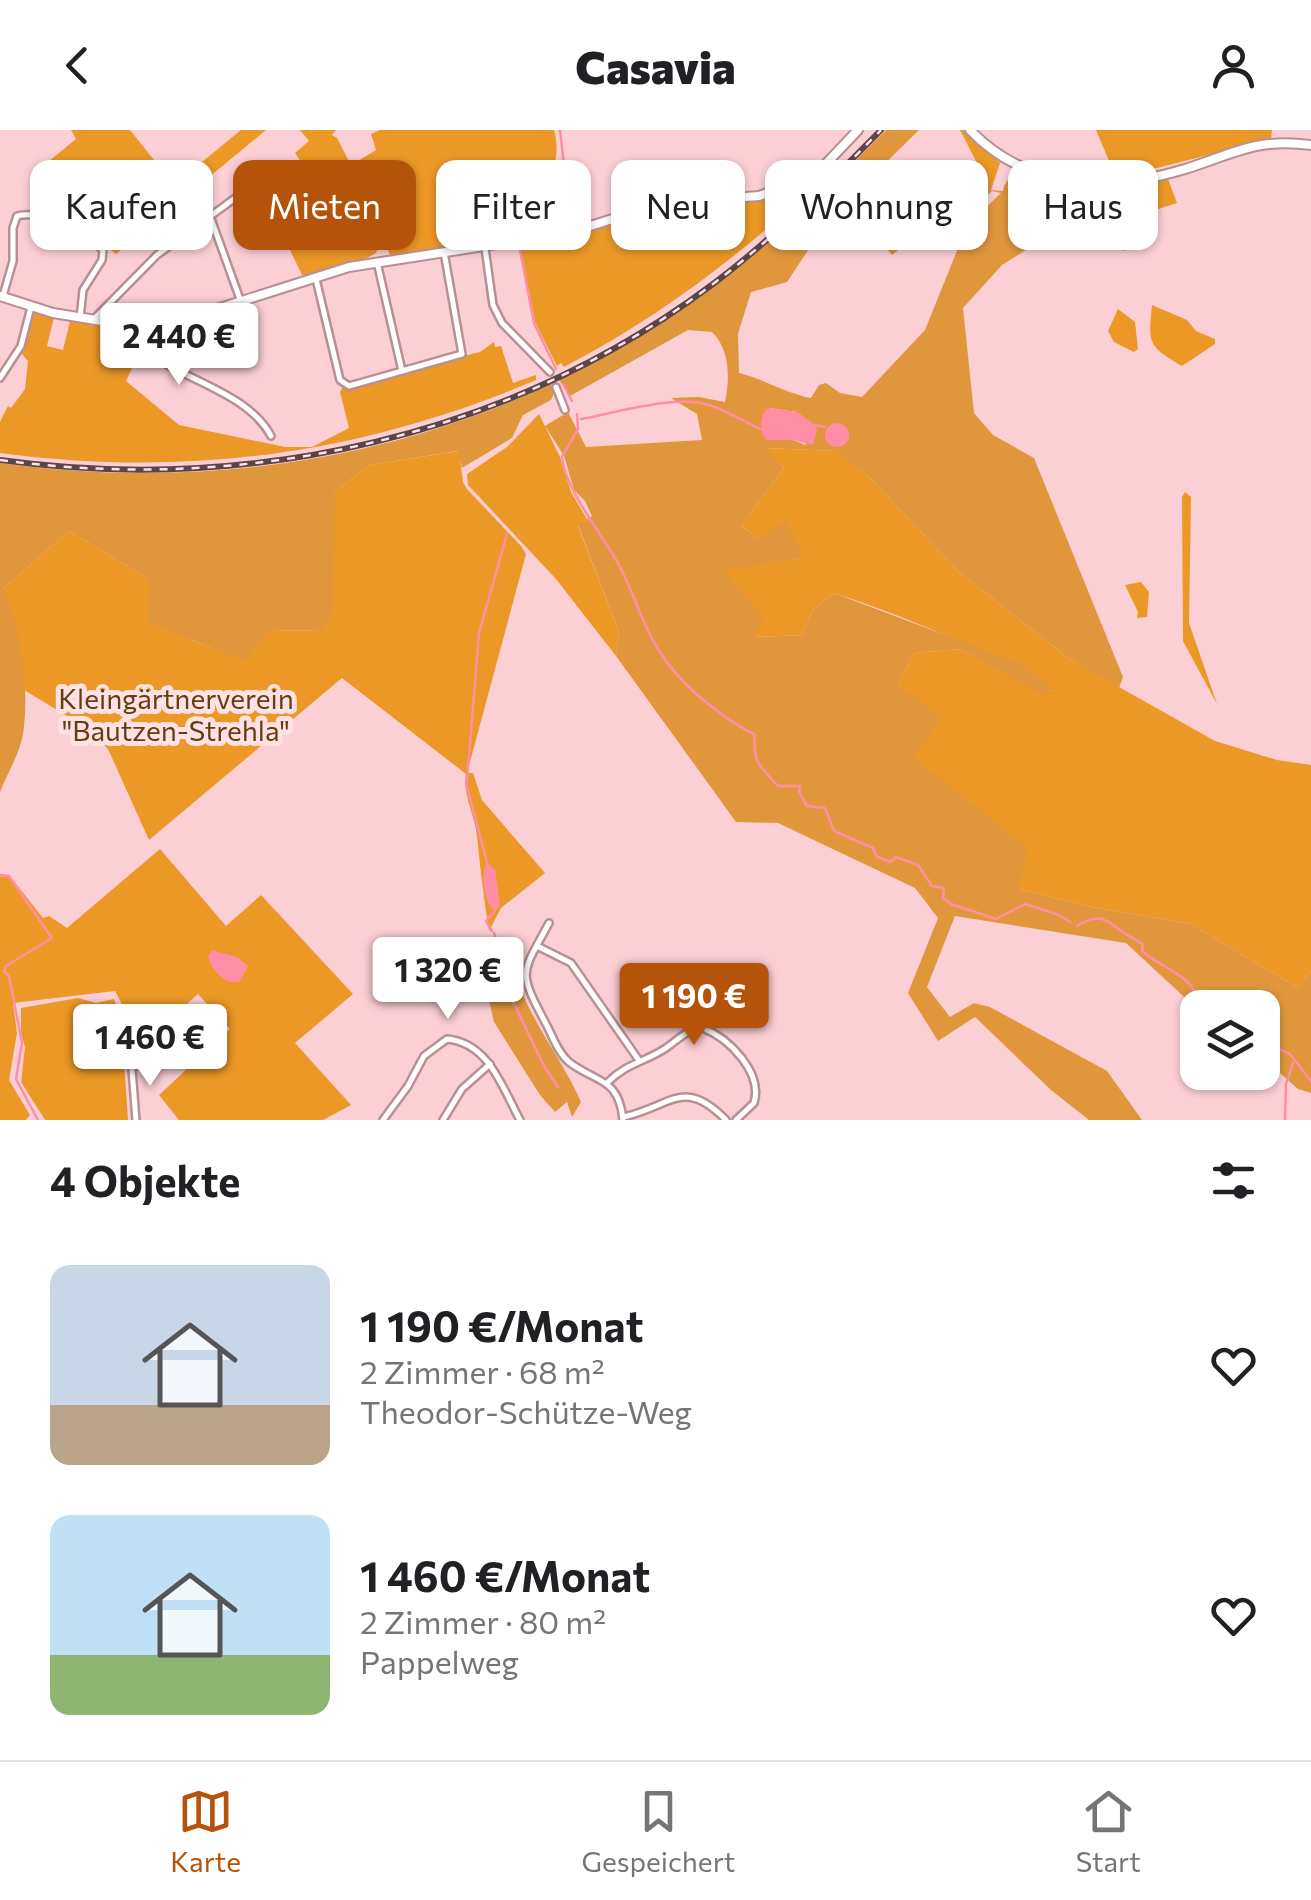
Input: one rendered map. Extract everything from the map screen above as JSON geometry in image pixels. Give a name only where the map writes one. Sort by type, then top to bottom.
[{"type":"street","points":[[591,227],[664,203],[735,200],[777,191],[822,168],[858,130]]},
{"type":"street","points":[[970,130],[992,150],[1023,168],[1081,183],[1160,176],[1264,142],[1311,146]]},
{"type":"street","points":[[80,318],[82,290],[104,255],[98,245],[75,228],[28,214],[18,216],[13,228],[13,260],[2,295],[31,307],[80,318],[125,323],[204,313],[316,276],[460,250]]},
{"type":"street","points":[[213,222],[241,302]]},
{"type":"street","points":[[93,320],[164,250]]},
{"type":"street","points":[[485,250],[496,314],[550,372]]},
{"type":"street","points":[[316,276],[343,385],[349,386],[462,355],[444,252]]},
{"type":"street","points":[[377,262],[402,372]]},
{"type":"street","points":[[0,378],[21,346],[31,307]]},
{"type":"street","points":[[125,323],[145,349],[232,398],[264,424],[271,436]]},
{"type":"street","points":[[556,387],[566,410]]},
{"type":"street","points":[[549,924],[524,974],[530,996],[563,1056],[608,1082],[617,1095],[623,1118],[651,1110],[672,1097],[688,1095],[704,1101],[726,1120]]},
{"type":"street","points":[[537,946],[572,964],[638,1059]]},
{"type":"street","points":[[608,1082],[638,1059],[652,1056],[696,1028],[712,1032],[742,1060],[755,1084],[754,1103],[736,1120]]},
{"type":"street","points":[[383,1120],[424,1056],[446,1039],[467,1043],[490,1064],[520,1120]]},
{"type":"street","points":[[131,1057],[136,1120]]},
{"type":"street","points":[[443,1120],[462,1089],[490,1064]]},
{"type":"green space","points":[[71,130],[130,130],[154,160],[50,160],[76,139]]},
{"type":"green space","points":[[241,130],[266,130],[213,174],[213,160],[204,160]]},
{"type":"green space","points":[[300,130],[336,130],[332,135],[348,160],[300,160],[295,153],[309,141]]},
{"type":"green space","points":[[380,130],[554,130],[556,157],[436,160],[436,248],[390,255],[388,250],[416,250],[416,160],[360,160],[376,150],[371,134]]},
{"type":"green space","points":[[960,130],[965,130],[1000,163],[991,190],[988,160],[976,160]]},
{"type":"green space","points":[[1096,130],[1272,130],[1271,139],[1158,168],[1158,160],[1109,160]]},
{"type":"green space","points":[[1168,179],[1177,203],[1158,209],[1158,182]]},
{"type":"green space","points":[[765,196],[765,230],[745,247],[745,201]]},
{"type":"green space","points":[[611,221],[611,250],[741,250],[629,330],[564,367],[561,363],[557,366],[535,322],[521,250],[591,250],[591,227]]},
{"type":"green space","points":[[290,250],[377,250],[367,258],[303,277]]},
{"type":"green space","points":[[1152,305],[1187,320],[1196,331],[1215,339],[1215,344],[1182,366],[1153,343]]},
{"type":"green space","points":[[1118,309],[1135,322],[1138,349],[1134,352],[1114,342],[1108,331]]},
{"type":"green space","points":[[34,313],[54,317],[47,346],[63,350],[70,321],[104,327],[103,334],[132,340],[141,349],[126,381],[179,425],[285,447],[312,447],[273,454],[139,463],[0,453],[0,422],[8,406],[11,408],[25,389],[28,361],[22,354]]},
{"type":"green space","points":[[494,342],[495,347],[501,346],[513,383],[536,375],[536,380],[405,426],[312,447],[349,428],[340,392],[343,387],[480,352]]},
{"type":"green space","points":[[539,414],[560,457],[571,492],[587,519],[578,526],[619,632],[616,656],[556,579],[468,485],[467,474],[507,447]]},
{"type":"green space","points":[[765,448],[836,451],[870,478],[960,573],[1071,660],[1215,741],[1277,760],[1311,765],[1311,972],[1298,988],[1191,924],[1086,906],[1019,889],[940,780],[914,758],[898,685],[914,653],[960,649],[1043,694],[1052,690],[946,636],[834,593],[813,610],[802,635],[753,637],[723,570],[803,558],[759,539],[741,526],[784,468]]},
{"type":"green space","name":"Kleingärtnerverein \"Bautzen-Strehla\"","points":[[459,451],[467,489],[526,554],[467,773],[473,773],[482,800],[545,873],[501,908],[489,931],[466,774],[342,678],[149,840],[108,749],[82,725],[24,690],[4,588],[69,531],[150,580],[191,640],[246,660],[270,630],[321,631],[335,491],[370,465]]},
{"type":"green space","points":[[1185,492],[1191,497],[1189,623],[1217,704],[1183,641]]},
{"type":"green space","points":[[1141,582],[1149,592],[1147,617],[1137,618],[1125,585]]},
{"type":"green space","points":[[160,849],[226,926],[261,895],[353,994],[295,1043],[351,1105],[323,1120],[179,1120],[159,1095],[230,1029],[198,994],[135,1050],[125,1010],[115,991],[13,1003],[17,1033],[9,1080],[30,1115],[26,1120],[0,1120],[0,874],[9,875],[43,918],[49,916],[67,928]]},
{"type":"green space","points":[[461,957],[470,958],[479,969],[472,975],[468,989],[443,982],[447,968],[455,970]]},
{"type":"green space","points":[[78,998],[96,1003],[114,999],[121,1018],[128,1120],[45,1120],[21,1082],[25,1047],[21,1008]]},
{"type":"shaded area","points":[[886,130],[919,130],[888,160],[856,160]]},
{"type":"shaded area","points":[[988,182],[991,190],[1003,191],[1008,186],[1008,250],[1026,250],[1002,265],[963,308],[974,413],[993,435],[1034,458],[1123,677],[1119,688],[1071,660],[960,573],[870,478],[835,451],[766,448],[784,468],[741,526],[759,539],[787,520],[803,558],[724,571],[764,617],[754,637],[802,635],[813,610],[834,593],[1022,664],[1053,689],[1043,695],[960,649],[914,653],[898,685],[942,718],[914,758],[1028,848],[1019,889],[1086,906],[1191,924],[1298,988],[1311,972],[1311,1093],[1298,1089],[1280,1073],[1280,990],[1180,990],[1180,993],[1126,943],[955,916],[927,987],[950,1017],[974,1003],[990,1007],[1107,1071],[1142,1120],[1089,1120],[1051,1090],[975,1017],[938,1041],[908,993],[938,918],[915,888],[778,823],[736,822],[616,656],[619,632],[578,525],[592,516],[574,490],[564,456],[545,426],[568,412],[586,447],[702,440],[697,414],[671,398],[699,397],[725,402],[725,356],[712,332],[688,330],[570,396],[559,380],[639,337],[765,245],[765,250],[808,250],[787,282],[751,292],[738,334],[739,373],[811,398],[819,385],[826,383],[840,393],[862,397],[925,330],[957,250],[988,250],[988,206],[1001,193],[992,191],[988,195]],"holes":[[[769,408],[797,412],[806,445],[793,440],[766,440]]]},
{"type":"shaded area","points":[[551,384],[555,391],[551,400],[523,415],[512,438],[462,468],[458,451],[370,465],[335,491],[333,613],[322,631],[270,630],[246,661],[148,623],[150,580],[69,531],[4,588],[19,641],[25,678],[25,716],[21,741],[0,792],[0,463],[141,473],[282,464],[419,434],[486,412]]},
{"type":"shaded area","points":[[769,408],[797,412],[815,425],[813,445],[766,440],[761,423]]},
{"type":"shaded area","points":[[837,423],[846,426],[846,444],[837,447],[828,444],[825,435],[828,426]]},
{"type":"shaded area","points":[[487,862],[495,870],[500,906],[495,911],[484,888]]},
{"type":"shaded area","points":[[212,950],[237,957],[248,966],[240,981],[229,982],[216,972],[208,956]]},
{"type":"shaded area","points":[[498,970],[517,977],[528,1006],[574,1087],[581,1102],[572,1117],[567,1102],[555,1112],[540,1095],[494,1022],[490,979]]},
{"type":"waterway","points":[[556,369],[534,323],[517,234],[564,165],[560,130]]},
{"type":"waterway","points":[[563,384],[572,401]]},
{"type":"waterway","points":[[581,419],[682,402],[718,408],[762,430]]},
{"type":"waterway","points":[[577,414],[578,429],[562,457],[564,469],[621,569],[652,638],[689,687],[755,735],[757,759],[778,786],[800,786],[807,806],[825,808],[834,831],[873,848],[876,856],[890,862],[896,857],[918,865],[932,886],[944,888],[943,898],[951,904],[996,919],[1025,904],[1070,922]]},
{"type":"waterway","points":[[815,425],[825,427]]},
{"type":"waterway","points":[[467,781],[479,633],[507,534]]},
{"type":"waterway","points":[[466,783],[487,862]]},
{"type":"waterway","points":[[0,876],[9,876],[52,938],[4,971],[9,976],[22,1043],[16,1079],[38,1120]]},
{"type":"waterway","points":[[492,931],[486,921],[495,911]]},
{"type":"waterway","points":[[1077,926],[1099,918],[1109,922],[1143,945],[1142,951],[1183,978],[1194,990]]},
{"type":"waterway","points":[[494,933],[511,982],[508,991],[558,1087]]},
{"type":"waterway","points":[[1280,1050],[1290,1054],[1311,1081]]},
{"type":"waterway","points":[[1285,1120],[1286,1084],[1293,1063]]},
{"type":"railway","points":[[0,460],[94,468],[189,468],[282,460],[374,442],[464,416],[551,381],[634,337],[713,284],[779,229],[881,130]]}]
